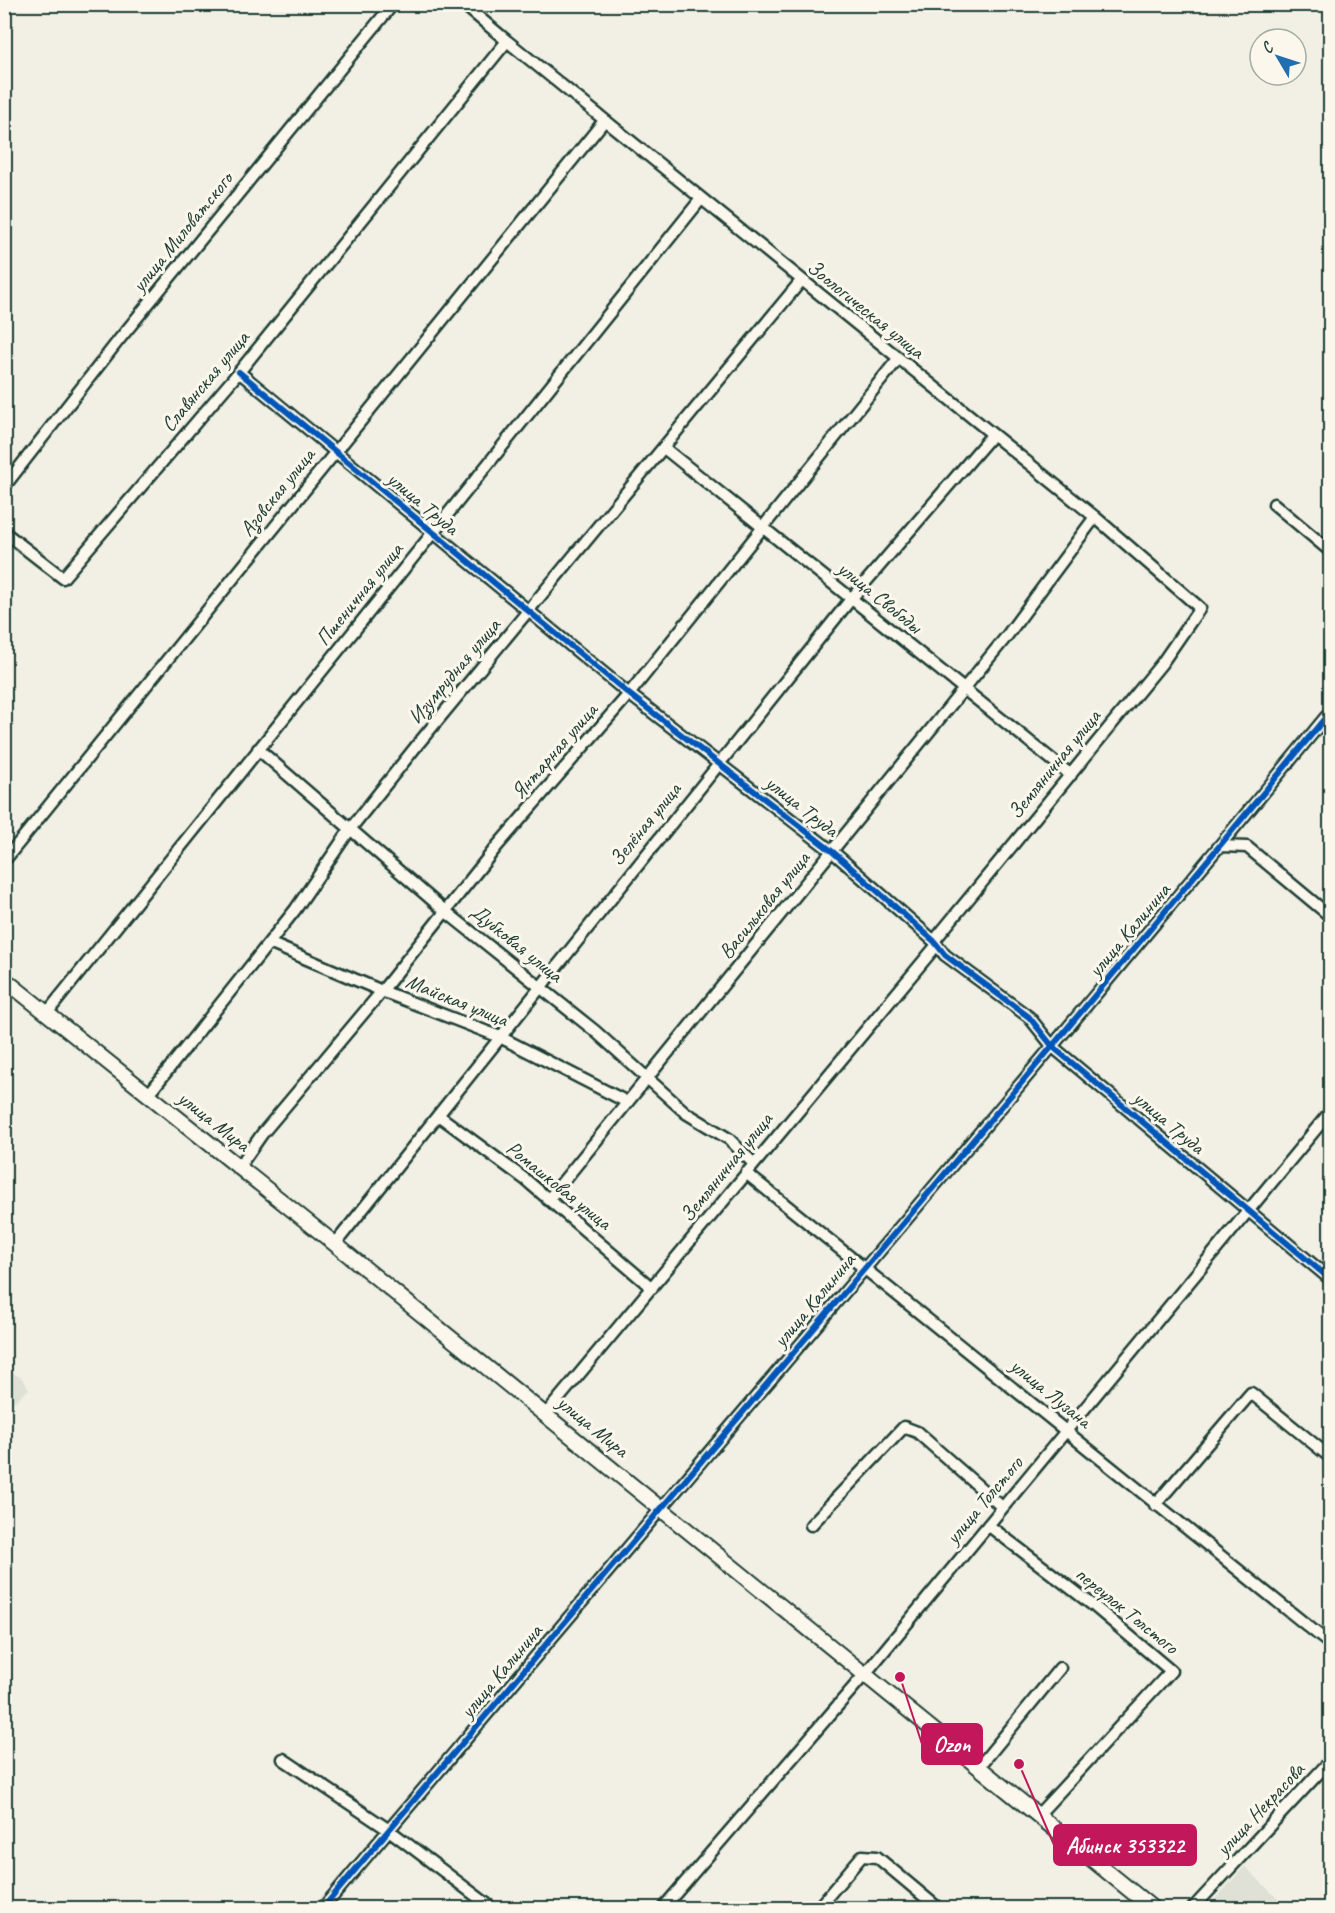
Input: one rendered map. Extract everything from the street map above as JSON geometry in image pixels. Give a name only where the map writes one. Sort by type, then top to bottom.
[{"type":"main road","name":"улица Мира","points":[[4,980],[546,1414],[1152,1908]]},
{"type":"street","name":"улица Миловатского","points":[[4,487],[118,341],[393,4]]},
{"type":"street","name":"Зоологическая улица","points":[[463,4],[604,121],[1095,518],[1200,608]]},
{"type":"street","name":"Славянская улица","points":[[4,532],[63,578],[239,372],[507,40]]},
{"type":"street","name":"Азовская улица","points":[[4,861],[604,121]]},
{"type":"street","name":"Пшеничная улица","points":[[47,1013],[701,199]]},
{"type":"street","name":"Изумрудная улица","points":[[148,1095],[269,943],[351,828],[801,281]]},
{"type":"street","name":"Янтарная улица","points":[[239,1167],[262,1134],[382,992],[498,845],[629,694],[897,359]]},
{"type":"street","name":"улица Труда","points":[[239,372],[629,694],[833,852],[935,943],[1029,1017],[1053,1047],[1330,1279]]},
{"type":"street","name":"Зелёная улица","points":[[335,1244],[851,599],[993,435]]},
{"type":"street","name":"улица Свободы","points":[[664,448],[1071,775]]},
{"type":"street","points":[[1275,504],[1330,551]]},
{"type":"street","name":"Васильковая улица","points":[[548,1200],[1006,637],[1095,518]]},
{"type":"street","name":"Земляничная улица","points":[[546,1414],[935,943],[1162,663],[1200,608]]},
{"type":"street","name":"улица Калинина","points":[[323,1908],[863,1267],[1053,1047],[1330,712]]},
{"type":"street","name":"Дубковая улица","points":[[258,749],[445,911],[595,1031],[686,1113],[729,1139],[753,1163]]},
{"type":"street","points":[[1221,846],[1247,846],[1330,916]]},
{"type":"street","name":"Майская улица","points":[[269,943],[382,992],[500,1037],[627,1102]]},
{"type":"street","name":"улица Толстого","points":[[663,1908],[865,1674],[1330,1112]]},
{"type":"street","name":"Ромашковая улица","points":[[438,1114],[526,1180],[652,1288]]},
{"type":"street","name":"улица Лузана","points":[[746,1173],[1330,1644]]},
{"type":"street","points":[[1155,1505],[1251,1393],[1330,1457]]},
{"type":"street","points":[[811,1525],[904,1427],[917,1432],[1002,1507]]},
{"type":"street","name":"переулок Толстого","points":[[988,1525],[1094,1606],[1171,1671],[1038,1815]]},
{"type":"street","points":[[979,1767],[1060,1668]]},
{"type":"street","points":[[283,1759],[389,1830],[492,1908]]},
{"type":"street","name":"улица Некрасова","points":[[1193,1908],[1330,1761]]},
{"type":"street","points":[[818,1908],[862,1856],[877,1857],[938,1908]]},
{"type":"shaded area","points":[[5,1369],[22,1378],[29,1389],[5,1410]]},
{"type":"shaded area","points":[[1245,1866],[1287,1908],[1207,1908]]},
{"type":"cycle path","points":[[239,372],[629,694],[833,852],[934,941],[945,955],[1029,1017],[1053,1047],[1330,1279]]},
{"type":"cycle path","points":[[323,1908],[955,1162],[1330,712]]},
{"type":"place","name":"Ozon","points":[[900,1677]]},
{"type":"place","name":"Абинск 353322","points":[[1019,1764]]}]
